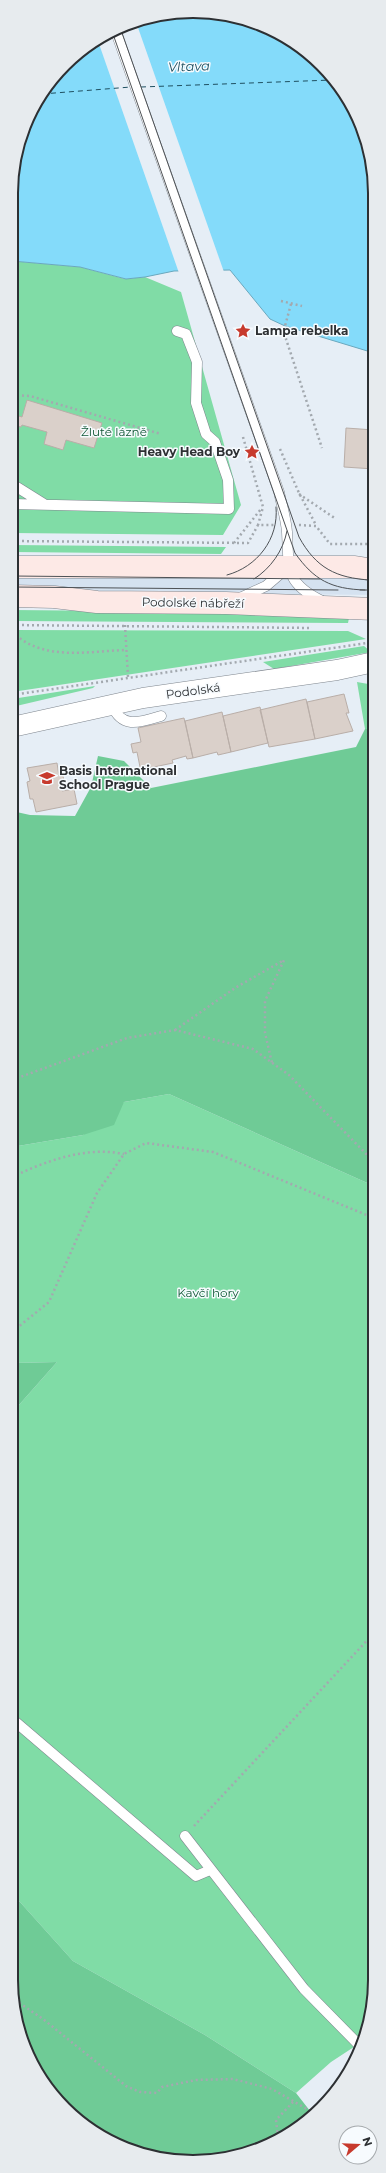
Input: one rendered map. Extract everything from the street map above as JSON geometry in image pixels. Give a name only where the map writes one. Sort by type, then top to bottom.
[{"type":"main road","points":[[18,567],[355,567],[368,569]]},
{"type":"main road","name":"Podolské nábřeží","points":[[18,596],[54,597],[97,602],[226,603],[368,609]]},
{"type":"street","name":"Podolská","points":[[18,726],[143,698],[337,670],[368,663]]},
{"type":"lane","points":[[117,35],[284,510],[287,531],[288,567],[294,579],[308,594],[332,606]]},
{"type":"lane","points":[[18,504],[229,509],[228,480],[215,442],[206,434],[196,403],[197,362],[186,334],[176,331]]},
{"type":"lane","points":[[18,488],[44,504]]},
{"type":"lane","points":[[226,603],[266,586],[288,567]]},
{"type":"lane","points":[[112,705],[116,715],[125,721],[140,723],[161,716]]},
{"type":"lane","points":[[18,1724],[196,1876],[210,1870]]},
{"type":"lane","points":[[185,1836],[304,1989],[357,2042]]},
{"type":"path","points":[[281,301],[302,306]]},
{"type":"path","points":[[291,304],[285,326],[286,339],[322,448]]},
{"type":"path","points":[[18,395],[30,396],[161,434]]},
{"type":"path","points":[[243,434],[263,507],[258,525]]},
{"type":"path","points":[[278,445],[299,494],[316,526]]},
{"type":"path","points":[[299,494],[336,520]]},
{"type":"path","points":[[234,542],[263,507]]},
{"type":"path","points":[[18,541],[248,543]]},
{"type":"path","points":[[330,544],[368,544]]},
{"type":"path","points":[[18,625],[318,628]]},
{"type":"path","points":[[126,626],[128,678]]},
{"type":"path","points":[[18,637],[30,646],[44,651],[127,650]]},
{"type":"path","points":[[18,694],[368,643]]},
{"type":"path","points":[[175,1030],[235,988],[284,960],[265,1001],[265,1033],[272,1063]]},
{"type":"path","points":[[18,1078],[127,1038],[175,1030],[253,1050],[289,1075],[368,1156]]},
{"type":"path","points":[[18,1327],[49,1302],[97,1193],[124,1154],[146,1143],[214,1152],[368,1216]]},
{"type":"path","points":[[18,1174],[41,1163],[79,1154],[110,1151],[124,1154]]},
{"type":"path","points":[[185,1836],[368,1639]]},
{"type":"path","points":[[19,2003],[43,2019],[126,2086],[140,2092],[157,2093],[162,2088],[196,2080],[233,2079],[272,2089],[309,2111]]},
{"type":"path","points":[[278,2133],[276,2120],[293,2102]]},
{"type":"shaded area","points":[[18,572],[368,575],[368,595],[18,591]]},
{"type":"green space","name":"Žluté lázně","points":[[18,262],[80,267],[125,279],[145,277],[181,292],[241,505],[223,535],[18,533]]},
{"type":"green space","points":[[18,545],[226,547],[221,554],[18,552]]},
{"type":"green space","points":[[18,610],[350,613],[348,623],[18,621]]},
{"type":"green space","points":[[18,630],[348,631],[366,639],[18,691]]},
{"type":"green space","points":[[364,646],[368,649],[368,653],[274,669],[263,662]]},
{"type":"green space","points":[[357,682],[368,684],[368,729],[365,729]]},
{"type":"green space","points":[[95,686],[93,688],[18,706],[18,698]]},
{"type":"green space","points":[[365,729],[368,729],[368,1183],[169,1094],[124,1102],[114,1125],[83,1135],[18,1146],[18,812],[30,815],[75,816],[91,787],[98,756],[124,761],[151,788],[356,747]]},
{"type":"green space","name":"Kavčí hory","points":[[169,1094],[368,1183],[368,1991],[365,2014],[355,2046],[331,2062],[296,2093],[205,2035],[73,1961],[18,1900],[18,1406],[57,1362],[18,1363],[18,1146],[83,1135],[124,1102]]},
{"type":"green space","points":[[57,1362],[18,1406],[18,1363]]},
{"type":"green space","points":[[18,1900],[73,1961],[205,2035],[296,2093],[310,2110],[300,2119],[280,2132],[260,2142],[216,2154],[182,2155],[159,2152],[126,2142],[96,2126],[69,2104],[54,2087],[41,2068],[27,2036],[21,2014],[18,1991]]},
{"type":"water","name":"Vltava","points":[[182,18],[204,18],[227,21],[260,31],[290,47],[317,69],[339,96],[355,126],[367,170],[368,351],[285,326],[270,319],[230,270],[174,271],[126,279],[80,267],[18,262],[18,182],[21,159],[27,137],[41,105],[54,86],[69,69],[96,47],[126,31],[159,21]]},
{"type":"pier","points":[[138,27],[224,272],[179,273],[99,45],[126,31]]},
{"type":"building","points":[[27,400],[102,423],[94,448],[66,440],[63,450],[44,444],[47,432],[22,425],[21,427],[18,426],[18,416],[22,417]]},
{"type":"building","points":[[346,428],[368,430],[368,469],[344,467]]},
{"type":"building","points":[[344,694],[349,713],[346,713],[353,731],[315,739],[307,702]]},
{"type":"building","points":[[306,699],[315,739],[269,747],[260,710]]},
{"type":"building","points":[[260,707],[268,743],[231,752],[223,716]]},
{"type":"building","points":[[222,712],[231,752],[218,755],[217,752],[193,758],[185,721]]},
{"type":"building","points":[[184,718],[193,758],[187,759],[186,756],[172,760],[173,763],[149,768],[149,766],[140,767],[137,752],[133,753],[131,744],[141,742],[138,728]]},
{"type":"building","points":[[57,763],[59,776],[63,776],[65,787],[61,787],[62,791],[74,789],[77,804],[36,812],[33,799],[30,799],[27,782],[30,781],[27,768]]},
{"type":"ferry route","points":[[141,87],[327,80]]},
{"type":"ferry route","points":[[49,93],[131,87]]},
{"type":"tram line","points":[[122,33],[299,537],[312,557],[328,569],[347,577],[368,580]]},
{"type":"tram line","points":[[114,37],[295,553],[309,570],[324,581],[342,588],[365,590]]},
{"type":"tram line","points":[[227,575],[248,566],[264,550],[274,530],[276,507]]},
{"type":"tram line","points":[[254,579],[271,564],[283,545],[287,531]]},
{"type":"tram line","points":[[18,576],[320,579]]},
{"type":"tram line","points":[[18,587],[338,590]]},
{"type":"tram line","points":[[360,590],[368,590]]},
{"type":"place","name":"Lampa rebelka","points":[[243,331]]},
{"type":"place","name":"Heavy Head Boy","points":[[252,452]]},
{"type":"place","name":"Basis International School Prague","points":[[47,778]]}]
